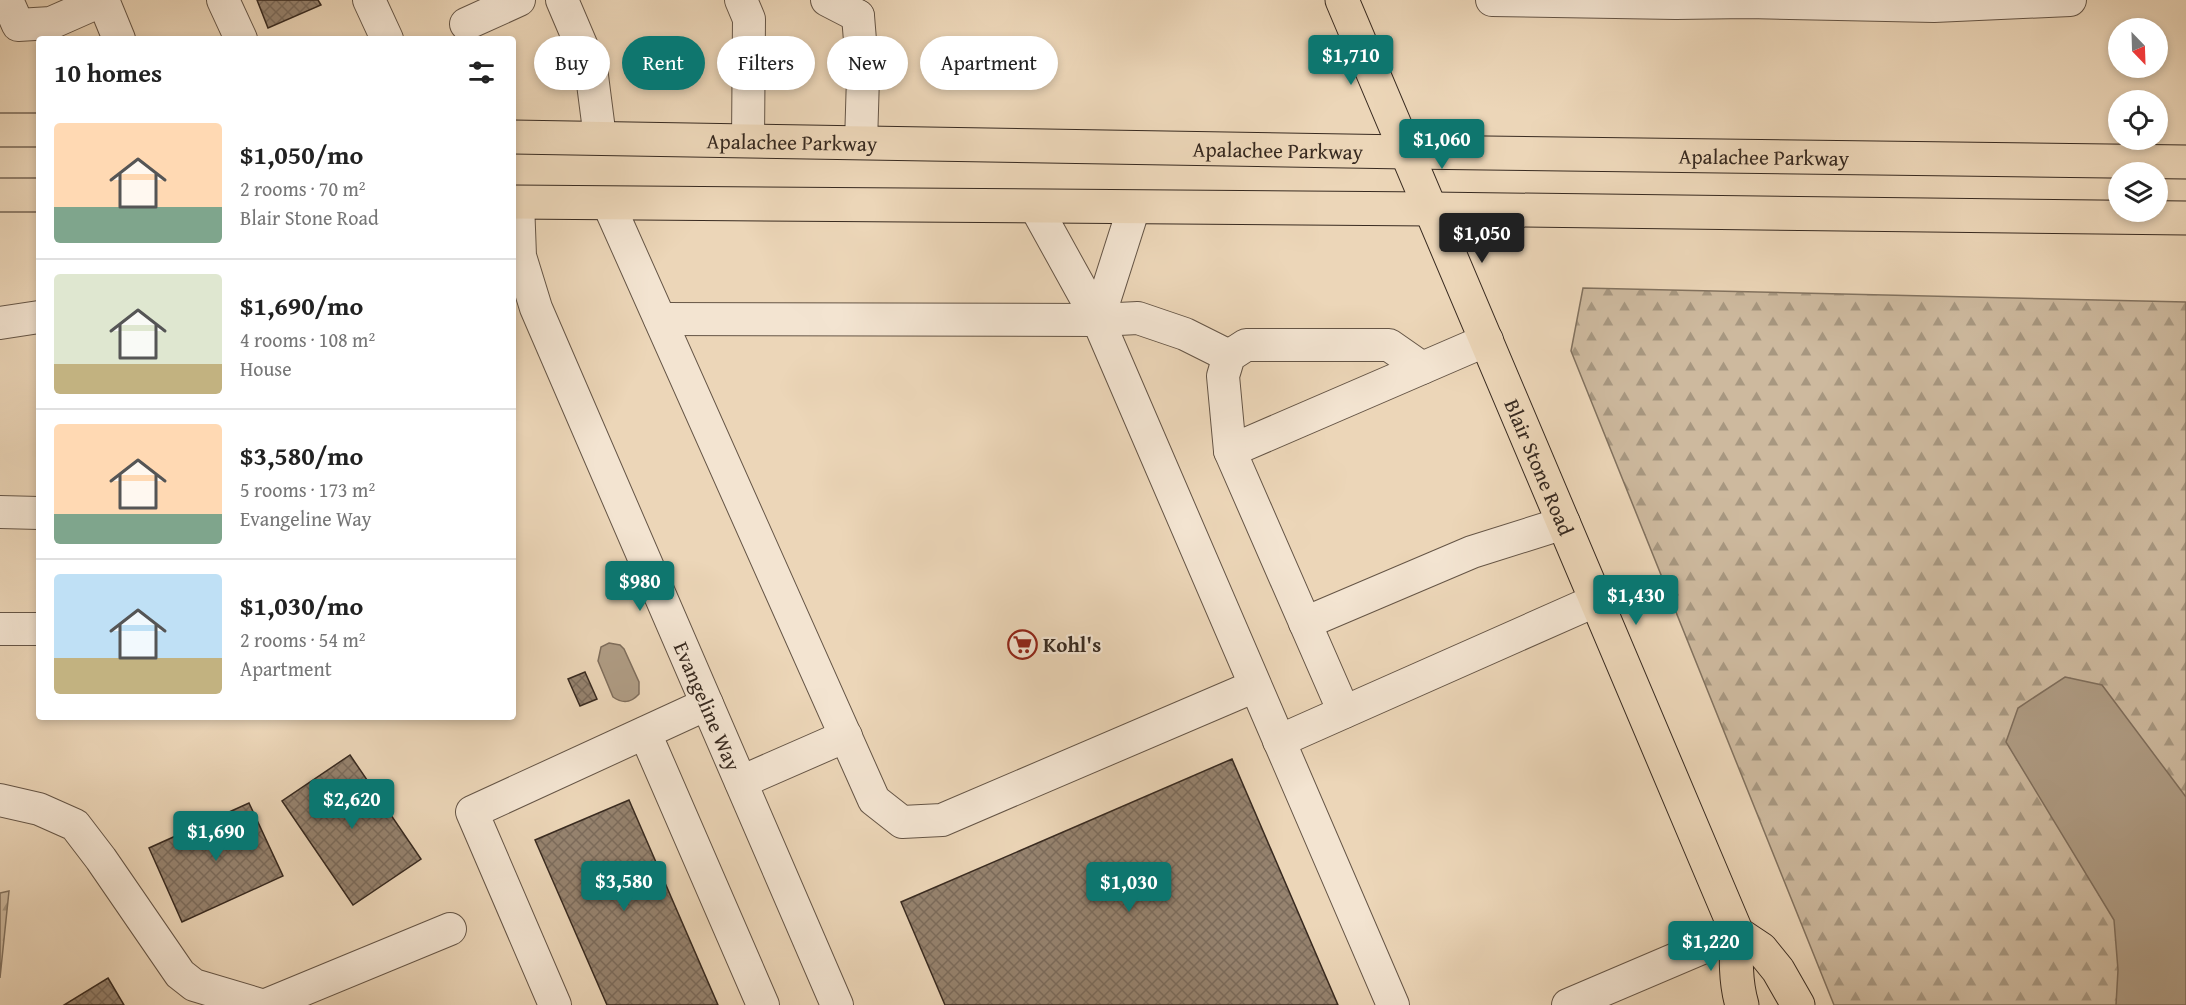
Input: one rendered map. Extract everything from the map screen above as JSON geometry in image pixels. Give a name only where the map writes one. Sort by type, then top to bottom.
[{"type":"main road","name":"Blair Stone Road","points":[[1342,0],[1737,933],[1736,962],[1742,1005]]},
{"type":"main road","points":[[0,130],[36,130]]},
{"type":"main road","name":"Apalachee Parkway","points":[[516,137],[2186,162]]},
{"type":"main road","points":[[0,195],[36,195]]},
{"type":"main road","points":[[516,202],[1431,208],[2186,218]]},
{"type":"main road","points":[[1737,933],[1761,949],[1778,970],[1798,1005]]},
{"type":"street","points":[[12,12],[51,22],[103,0],[118,36]]},
{"type":"street","points":[[223,0],[241,36]]},
{"type":"street","points":[[369,0],[386,36]]},
{"type":"street","points":[[465,21],[519,0]]},
{"type":"street","points":[[562,0],[591,68],[600,138]]},
{"type":"street","points":[[741,0],[749,19],[748,140]]},
{"type":"street","points":[[827,0],[868,8],[861,143]]},
{"type":"street","points":[[1492,0],[1934,6],[2070,0]]},
{"type":"street","points":[[609,203],[874,800],[902,822],[942,820],[1255,686]]},
{"type":"street","points":[[1035,206],[1098,320],[1393,1005]]},
{"type":"street","points":[[1098,320],[1134,207]]},
{"type":"street","name":"Evangeline Way","points":[[516,213],[525,313],[707,704],[837,1005]]},
{"type":"street","points":[[0,323],[36,317]]},
{"type":"street","points":[[660,319],[1098,320],[1138,318],[1185,334],[1229,356]]},
{"type":"street","points":[[1230,451],[1487,340]]},
{"type":"street","points":[[1344,712],[1230,451],[1224,376],[1229,356],[1246,345],[1389,345],[1422,368]]},
{"type":"street","points":[[0,512],[36,513]]},
{"type":"street","points":[[1305,623],[1472,552],[1564,524]]},
{"type":"street","points":[[1279,741],[1597,600]]},
{"type":"street","points":[[0,629],[36,629]]},
{"type":"street","points":[[555,1005],[472,813],[707,704]]},
{"type":"street","points":[[645,733],[763,1005]]},
{"type":"street","points":[[741,782],[846,736]]},
{"type":"street","points":[[0,800],[39,809],[75,825],[180,974],[195,985],[261,1005]]},
{"type":"street","points":[[266,1005],[450,929]]},
{"type":"street","points":[[1568,1005],[1737,933]]},
{"type":"green space","points":[[1583,288],[2186,302],[2186,1005],[1834,1005],[1571,351]]},
{"type":"green space","points":[[9,891],[0,978],[0,893]]},
{"type":"shaded area","points":[[609,643],[620,645],[624,649],[639,682],[639,694],[630,701],[624,702],[613,697],[598,661],[601,647]]},
{"type":"shaded area","points":[[2065,677],[2102,685],[2186,797],[2186,1005],[2116,1005],[2118,970],[2114,920],[2006,742],[2018,708]]},
{"type":"building","points":[[257,0],[318,0],[321,5],[268,28]]},
{"type":"building","points":[[585,672],[597,699],[580,706],[568,679]]},
{"type":"building","points":[[350,755],[421,859],[353,905],[282,801]]},
{"type":"building","points":[[1232,759],[1338,1005],[945,1005],[901,902]]},
{"type":"building","points":[[629,800],[718,1005],[607,1005],[535,840]]},
{"type":"building","points":[[249,803],[283,876],[182,922],[149,848]]},
{"type":"building","points":[[108,978],[124,1005],[64,1005]]},
{"type":"place","name":"Kohl's","points":[[1022,644]]}]
